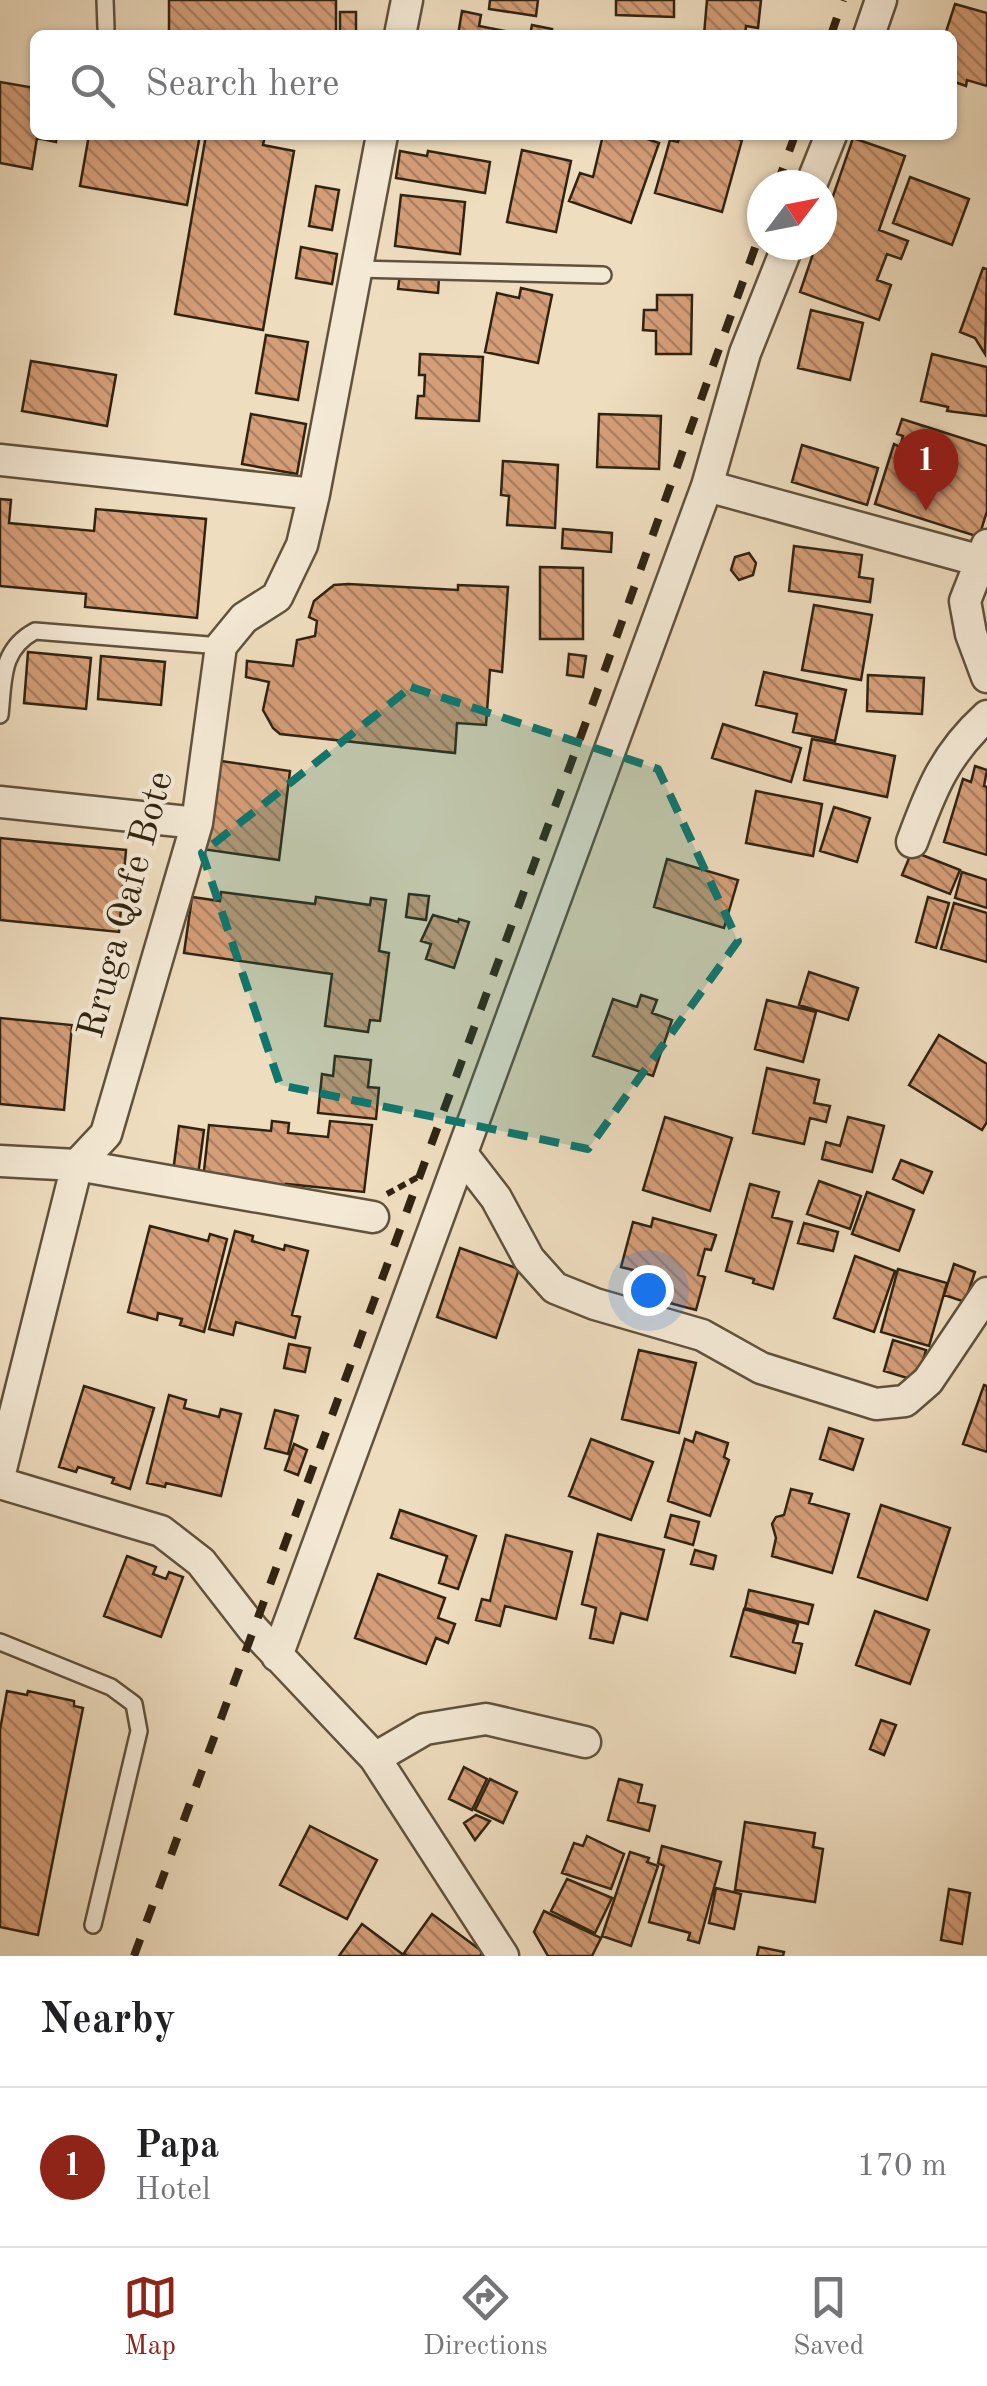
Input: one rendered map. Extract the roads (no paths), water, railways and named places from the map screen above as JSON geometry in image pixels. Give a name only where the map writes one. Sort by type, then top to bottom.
[{"type":"street","points":[[401,30],[407,0]]},
{"type":"street","points":[[871,30],[882,0]]},
{"type":"street","points":[[221,646],[244,618],[278,597],[302,546],[381,140]]},
{"type":"street","points":[[817,170],[828,140]]},
{"type":"street","points":[[277,1656],[707,486],[746,353],[782,260]]},
{"type":"street","points":[[0,460],[314,494]]},
{"type":"street","points":[[707,486],[984,553],[965,601],[971,634],[987,676]]},
{"type":"street","name":"Rruga Qafe Bote","points":[[0,1473],[77,1166],[106,1134],[197,823],[221,646]]},
{"type":"street","points":[[912,842],[936,776],[965,736],[987,716]]},
{"type":"street","points":[[0,802],[197,823]]},
{"type":"street","points":[[462,1154],[496,1198],[529,1258],[556,1288],[595,1304],[702,1334],[761,1368],[876,1404],[905,1401],[928,1382],[987,1292]]},
{"type":"street","points":[[0,1161],[77,1166],[362,1215]]},
{"type":"street","points":[[0,1483],[161,1531],[201,1562],[277,1656],[375,1758],[503,1956]]},
{"type":"street","points":[[375,1758],[425,1729],[486,1719],[585,1742]]},
{"type":"lane","points":[[106,0],[106,28]]},
{"type":"lane","points":[[357,269],[604,275]]},
{"type":"lane","points":[[0,715],[7,660],[17,641],[34,631],[221,646]]},
{"type":"lane","points":[[0,1642],[111,1686],[134,1704],[139,1731],[93,1925]]},
{"type":"railway","points":[[833,30],[843,0]]},
{"type":"railway","points":[[782,170],[793,140]]},
{"type":"railway","points":[[134,1956],[593,703],[751,260]]},
{"type":"place","name":"Papa","points":[[926,511]]}]
